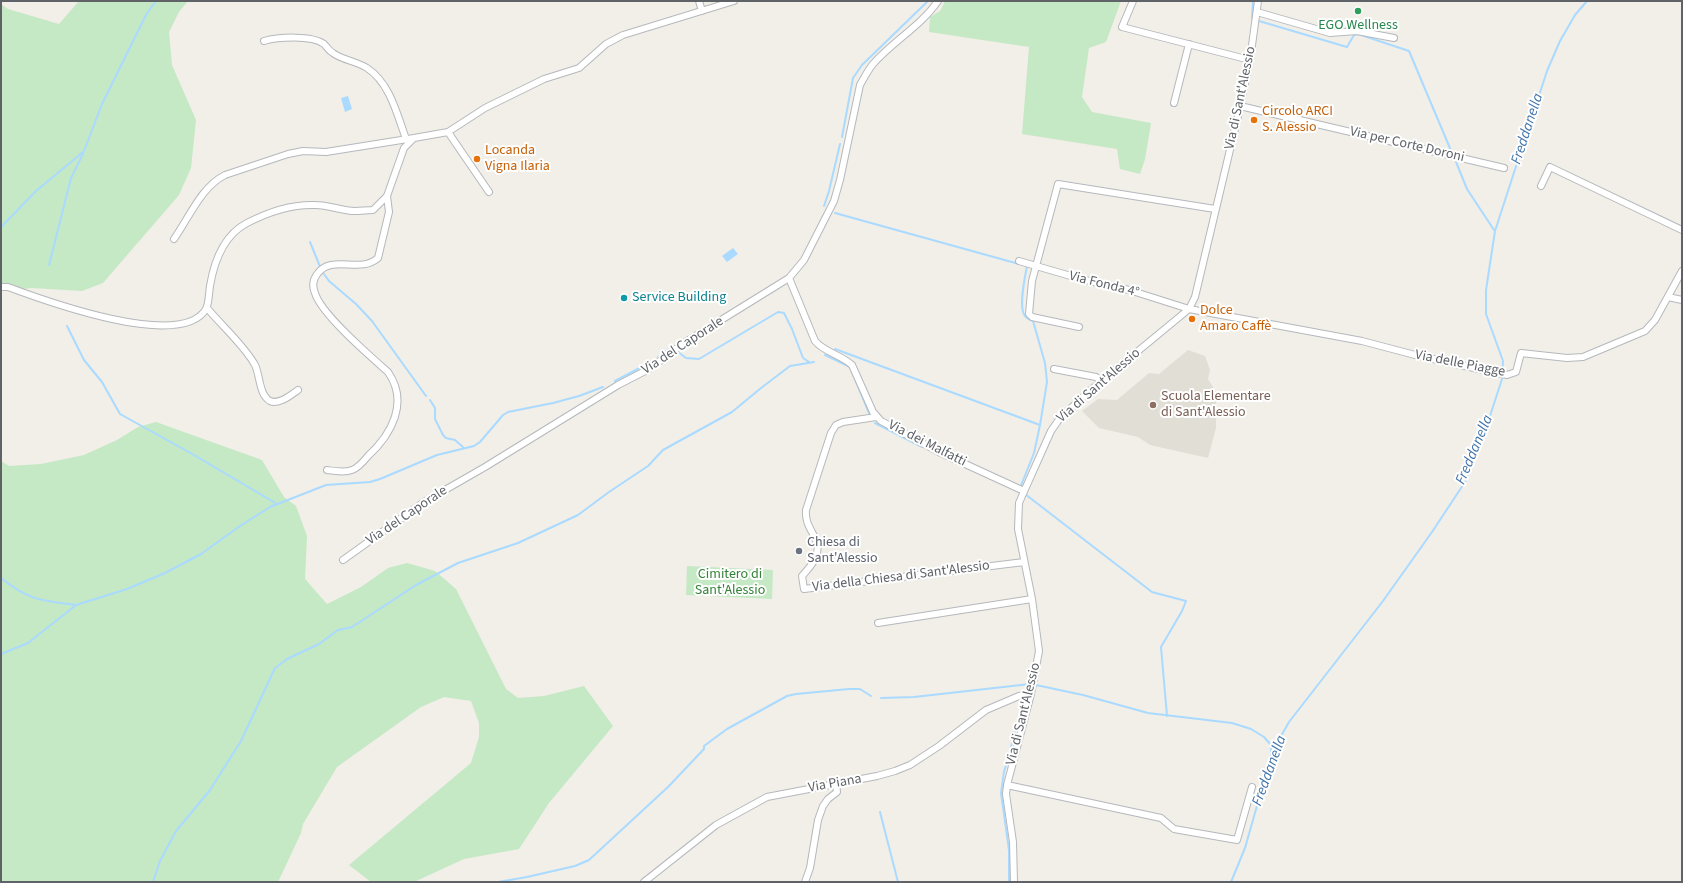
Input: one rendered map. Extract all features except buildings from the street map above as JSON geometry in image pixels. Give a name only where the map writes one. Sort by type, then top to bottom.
[{"type":"street","points":[[699,1],[702,11]]},
{"type":"street","points":[[174,239],[206,190],[216,180],[225,175],[288,154],[303,151],[326,152],[448,132],[485,108],[544,79],[579,68],[606,44],[623,35],[734,1]]},
{"type":"street","name":"Via del Caporale","points":[[343,560],[424,502],[485,467],[618,385],[650,370],[684,344],[789,278],[804,260],[834,201],[840,180],[860,85],[880,56],[925,16],[938,1]]},
{"type":"street","points":[[1133,1],[1122,27],[1250,60]]},
{"type":"street","name":"Via di Sant'Alessio","points":[[1014,882],[1013,842],[1006,794],[1007,785],[1031,694],[1039,652],[1032,599],[1024,562],[1018,522],[1021,491],[1056,423],[1069,408],[1189,309],[1195,297],[1250,60],[1258,1]]},
{"type":"street","points":[[1257,12],[1330,33],[1357,31],[1394,38]]},
{"type":"street","points":[[264,41],[274,38],[288,37],[303,38],[323,43],[333,54],[367,68],[379,78],[389,92],[406,139]]},
{"type":"street","points":[[1174,103],[1189,44]]},
{"type":"street","name":"Via per Corte Doroni","points":[[1240,106],[1504,168]]},
{"type":"street","points":[[448,132],[489,192]]},
{"type":"street","points":[[1,288],[8,287],[59,306],[142,325],[176,325],[199,318],[206,308],[216,260],[223,245],[233,233],[246,223],[287,207],[316,205],[354,211],[373,210],[387,196],[404,148],[414,138]]},
{"type":"street","points":[[1541,186],[1550,167],[1682,230]]},
{"type":"street","points":[[1079,327],[1035,318],[1029,314],[1032,280],[1058,184],[1215,209]]},
{"type":"street","points":[[327,470],[352,470],[359,465],[380,445],[396,414],[398,397],[393,379],[388,372],[326,311],[315,295],[314,288],[314,277],[320,270],[330,265],[357,266],[372,264],[378,258],[389,212],[387,196]]},
{"type":"street","name":"Via Fonda 4°","points":[[1019,261],[1081,279],[1129,290],[1189,309]]},
{"type":"street","name":"Via delle Piagge","points":[[1189,309],[1362,341],[1453,364],[1507,375],[1516,372],[1521,353],[1568,358],[1583,357],[1645,331],[1656,320],[1682,271]]},
{"type":"street","name":"Via dei Malfatti","points":[[789,278],[815,341],[819,346],[846,360],[852,365],[876,418],[939,452],[1021,491]]},
{"type":"street","points":[[1668,297],[1682,300]]},
{"type":"street","points":[[206,308],[238,343],[255,365],[266,398],[271,402],[276,402],[286,399],[298,390]]},
{"type":"street","points":[[1054,369],[1096,377],[1102,381]]},
{"type":"street","name":"Via della Chiesa di Sant'Alessio","points":[[876,418],[843,422],[836,425],[831,433],[806,510],[806,523],[816,541],[817,557],[810,569],[802,576],[804,589],[1024,562]]},
{"type":"street","points":[[878,623],[1032,599]]},
{"type":"street","name":"Via Piana","points":[[644,882],[716,825],[767,797],[877,776],[910,765],[939,746],[986,710],[1020,696],[1031,694]]},
{"type":"street","points":[[805,882],[811,863],[818,820],[823,806],[836,792],[836,784]]},
{"type":"street","points":[[1007,785],[1161,818],[1174,829],[1237,840],[1252,787]]},
{"type":"shaded area","name":"Scuola Elementare di Sant'Alessio","points":[[1188,350],[1205,356],[1210,370],[1208,379],[1216,392],[1216,428],[1208,458],[1150,445],[1138,437],[1099,428],[1082,411],[1098,399],[1117,400],[1149,373],[1159,374]]},
{"type":"green space","points":[[79,1],[188,1],[179,12],[169,32],[172,65],[196,120],[191,168],[179,195],[103,283],[82,291],[32,288],[1,291],[1,4],[8,9],[59,24]]},
{"type":"green space","points":[[945,1],[1121,1],[1106,42],[1089,48],[1082,97],[1092,112],[1151,123],[1145,159],[1140,174],[1120,169],[1117,149],[1022,134],[1029,47],[929,32],[930,17],[940,11]]},
{"type":"green space","points":[[156,422],[262,460],[284,497],[296,506],[307,536],[305,579],[327,604],[361,587],[388,568],[407,563],[435,571],[456,589],[506,689],[518,698],[544,696],[584,686],[613,726],[549,803],[519,849],[464,859],[414,882],[371,882],[349,865],[471,763],[479,737],[479,723],[471,701],[444,697],[421,707],[337,767],[303,824],[301,833],[278,882],[1,882],[1,461],[9,466],[41,464],[84,455],[117,440],[138,427]]},
{"type":"green space","name":"Cimitero di Sant'Alessio","points":[[687,566],[773,570],[772,599],[686,595]]},
{"type":"water","points":[[348,96],[352,109],[345,112],[341,98]]},
{"type":"water","points":[[733,248],[738,254],[727,262],[722,256]]},
{"type":"waterway","points":[[49,265],[71,178],[82,156],[102,104],[147,13],[156,1]]},
{"type":"waterway","points":[[842,137],[853,78],[862,65],[928,1]]},
{"type":"waterway","points":[[1252,19],[1253,1]]},
{"type":"waterway","name":"Freddanella","points":[[1231,882],[1245,848],[1268,767],[1277,743],[1289,722],[1383,601],[1432,532],[1467,479],[1471,456],[1480,432],[1490,416],[1502,379],[1503,361],[1486,314],[1486,290],[1495,231],[1547,71],[1560,41],[1575,15],[1587,1]]},
{"type":"waterway","points":[[1259,21],[1347,47],[1354,35],[1358,34],[1409,51],[1452,153]]},
{"type":"waterway","points":[[824,206],[840,144]]},
{"type":"waterway","points":[[2,226],[36,191],[83,152]]},
{"type":"waterway","points":[[1454,157],[1467,189],[1494,230]]},
{"type":"waterway","points":[[835,213],[1019,264]]},
{"type":"waterway","points":[[310,242],[321,269]]},
{"type":"waterway","points":[[1020,488],[1034,453],[1047,382],[1045,363],[1033,321],[1027,318],[1023,312],[1022,300],[1027,266],[1025,265]]},
{"type":"waterway","points":[[324,274],[329,281],[356,304],[372,321],[426,396]]},
{"type":"waterway","points":[[678,352],[686,358],[699,359],[778,312],[784,313],[803,358],[809,362]]},
{"type":"waterway","points":[[67,326],[84,360],[102,382],[120,414],[194,455],[277,504]]},
{"type":"waterway","points":[[658,357],[669,349],[673,350]]},
{"type":"waterway","points":[[835,349],[1040,425]]},
{"type":"waterway","points":[[825,355],[850,367],[869,413]]},
{"type":"waterway","points":[[615,381],[651,362]]},
{"type":"waterway","points":[[153,882],[160,861],[176,831],[210,790],[241,741],[275,668],[287,659],[319,644],[338,630],[352,627],[416,585],[458,563],[518,543],[578,515],[648,466],[663,450],[732,412],[790,366],[814,362]]},
{"type":"waterway","points":[[1,654],[28,643],[76,605],[127,589],[165,573],[201,554],[270,507],[326,485],[370,482],[437,455],[474,446],[480,442],[503,415],[508,412],[553,403],[579,396],[603,387]]},
{"type":"waterway","points":[[430,400],[435,408],[435,419],[443,435],[446,438],[455,440],[464,448]]},
{"type":"waterway","points":[[875,423],[922,447]]},
{"type":"waterway","points":[[1025,494],[1152,592],[1186,601],[1182,611],[1161,647],[1167,716]]},
{"type":"waterway","points":[[1,578],[11,586],[36,598],[75,605]]},
{"type":"waterway","points":[[881,698],[914,697],[1030,684]]},
{"type":"waterway","points":[[1036,685],[1083,695],[1148,713],[1232,723],[1251,729],[1264,737],[1271,745],[1271,759]]},
{"type":"waterway","points":[[498,882],[575,866],[589,860],[668,787],[704,749],[704,746],[727,729],[787,696],[849,689],[860,689],[871,696]]},
{"type":"waterway","points":[[1009,882],[1009,850],[1001,793],[1004,772],[1024,701]]},
{"type":"waterway","points":[[880,812],[898,882]]},
{"type":"place","name":"EGO Wellness","points":[[1358,11]]},
{"type":"place","name":"Circolo ARCI S. Alessio","points":[[1254,120]]},
{"type":"place","name":"Locanda Vigna Ilaria","points":[[477,159]]},
{"type":"place","name":"Service Building","points":[[624,298]]},
{"type":"place","name":"Dolce Amaro Caffè","points":[[1192,319]]},
{"type":"place","name":"Scuola Elementare di Sant'Alessio","points":[[1153,405]]},
{"type":"place","name":"Chiesa di Sant'Alessio","points":[[799,551]]}]
